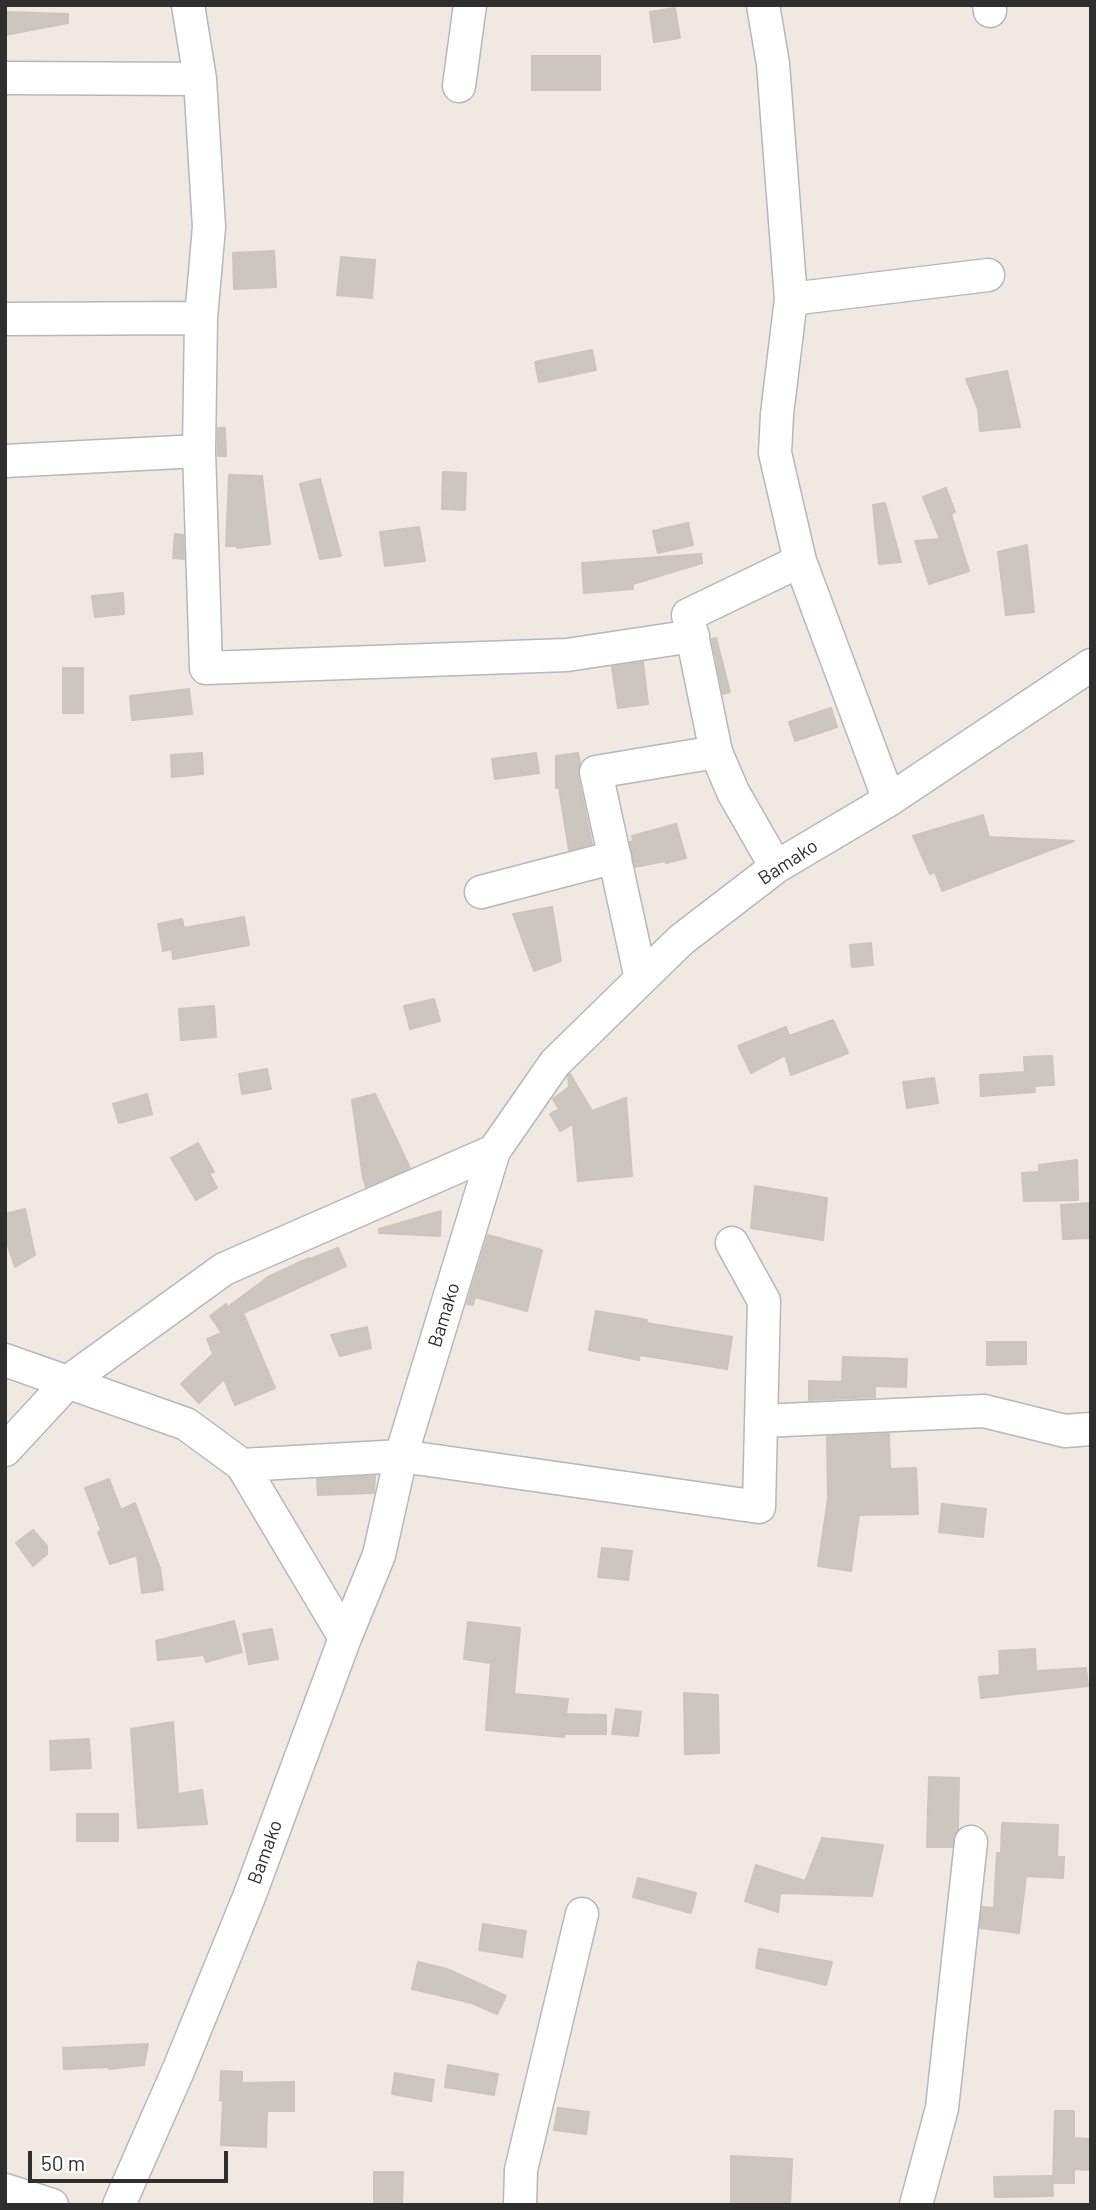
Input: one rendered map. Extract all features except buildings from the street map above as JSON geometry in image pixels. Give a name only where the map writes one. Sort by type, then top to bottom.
[{"type":"street","points":[[188,5],[200,79],[209,227],[201,318],[199,451],[206,668],[567,654],[693,636]]},
{"type":"street","points":[[459,86],[470,5]]},
{"type":"street","points":[[763,5],[773,64],[791,299],[775,453],[800,561],[889,800]]},
{"type":"street","points":[[5,78],[200,79]]},
{"type":"street","points":[[791,299],[988,275]]},
{"type":"street","points":[[5,319],[201,318]]},
{"type":"street","points":[[5,461],[199,451]]},
{"type":"street","points":[[776,867],[733,792],[716,752],[688,615],[800,561]]},
{"type":"street","name":"Bamako","points":[[119,2205],[178,2071],[249,1896],[345,1638],[379,1555],[401,1456],[494,1151],[555,1063],[681,940],[776,867],[889,800],[1091,665]]},
{"type":"street","points":[[641,979],[596,772],[716,752]]},
{"type":"street","points":[[481,892],[615,857]]},
{"type":"street","points":[[5,1450],[69,1381],[224,1269],[494,1151]]},
{"type":"street","points":[[242,1465],[401,1456],[759,1507],[764,1301],[732,1243]]},
{"type":"street","points":[[5,1360],[186,1424],[242,1465],[345,1638]]},
{"type":"street","points":[[761,1420],[984,1411],[1065,1431],[1091,1429]]},
{"type":"street","points":[[916,2205],[942,2108],[971,1842]]},
{"type":"street","points":[[520,2205],[521,2170],[582,1914]]},
{"type":"street","points":[[5,2190],[52,2205]]}]
